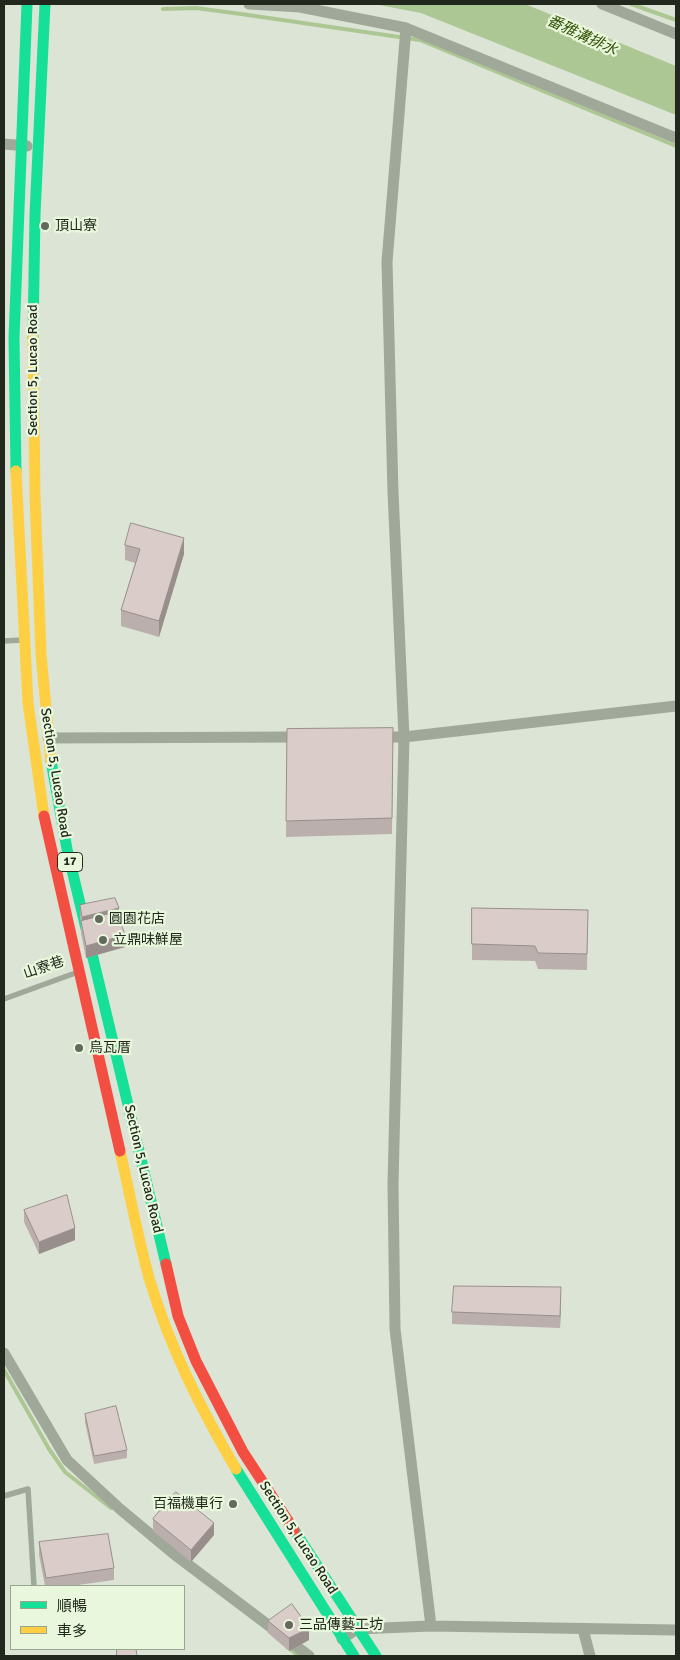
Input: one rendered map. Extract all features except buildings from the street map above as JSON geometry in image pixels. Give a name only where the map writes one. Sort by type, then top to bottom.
[{"type":"main road","name":"Section 5, Lucao Road","points":[[28,4],[20,146],[14,338],[16,462],[28,703],[44,817],[148,1271],[159,1310],[192,1392],[227,1456],[354,1656]]},
{"type":"main road","name":"Section 5, Lucao Road","points":[[44,4],[36,147],[31,386],[33,473],[48,738],[67,849],[178,1316],[196,1362],[243,1452],[376,1656]]},
{"type":"street","points":[[249,4],[300,7],[406,28],[676,138]]},
{"type":"street","points":[[609,5],[676,34]]},
{"type":"street","points":[[406,28],[387,262],[393,492],[404,737],[393,1184],[395,1329],[431,1626]]},
{"type":"street","points":[[4,144],[36,147]]},
{"type":"street","points":[[364,737],[404,737],[676,706]]},
{"type":"street","points":[[48,738],[315,737]]},
{"type":"street","points":[[4,1353],[67,1460],[120,1509],[166,1547],[309,1656]]},
{"type":"street","points":[[342,1639],[357,1628],[431,1626],[676,1630]]},
{"type":"street","points":[[583,1628],[590,1656]]},
{"type":"lane","points":[[4,641],[41,640]]},
{"type":"lane","name":"山寮巷","points":[[4,999],[95,968]]},
{"type":"lane","points":[[4,1496],[28,1489],[34,1585]]},
{"type":"water","name":"番雅溝排水","points":[[374,4],[525,4],[676,66],[676,115],[421,13]]},
{"type":"waterway","points":[[631,4],[676,20]]},
{"type":"waterway","points":[[163,9],[196,8],[420,40],[676,146]]},
{"type":"waterway","points":[[4,1370],[49,1449],[65,1472],[111,1508]]},
{"type":"waterway","points":[[287,1647],[299,1656]]},
{"type":"traffic: fast","points":[[16,471],[14,338],[27,4]]},
{"type":"traffic: fast","points":[[33,338],[35,214],[45,4]]},
{"type":"traffic: fast","points":[[51,761],[67,849],[166,1264]]},
{"type":"traffic: fast","points":[[236,1469],[354,1656]]},
{"type":"traffic: fast","points":[[294,1530],[376,1656]]},
{"type":"traffic: slow","points":[[33,338],[35,496],[41,654],[51,761]]},
{"type":"traffic: slow","points":[[16,471],[28,703],[44,816]]},
{"type":"traffic: slow","points":[[120,1151],[142,1249],[158,1306],[187,1378],[236,1469]]},
{"type":"traffic: jam","points":[[44,816],[120,1151]]},
{"type":"traffic: jam","points":[[166,1264],[178,1316],[196,1361],[243,1452],[294,1530]]},
{"type":"place","name":"頂山寮","points":[[45,226]]},
{"type":"place","name":"圓園花店","points":[[99,919]]},
{"type":"place","name":"立鼎味鮮屋","points":[[103,940]]},
{"type":"place","name":"烏瓦厝","points":[[79,1048]]},
{"type":"place","name":"百福機車行","points":[[233,1504]]},
{"type":"place","name":"三品傳藝工坊","points":[[289,1625]]}]
